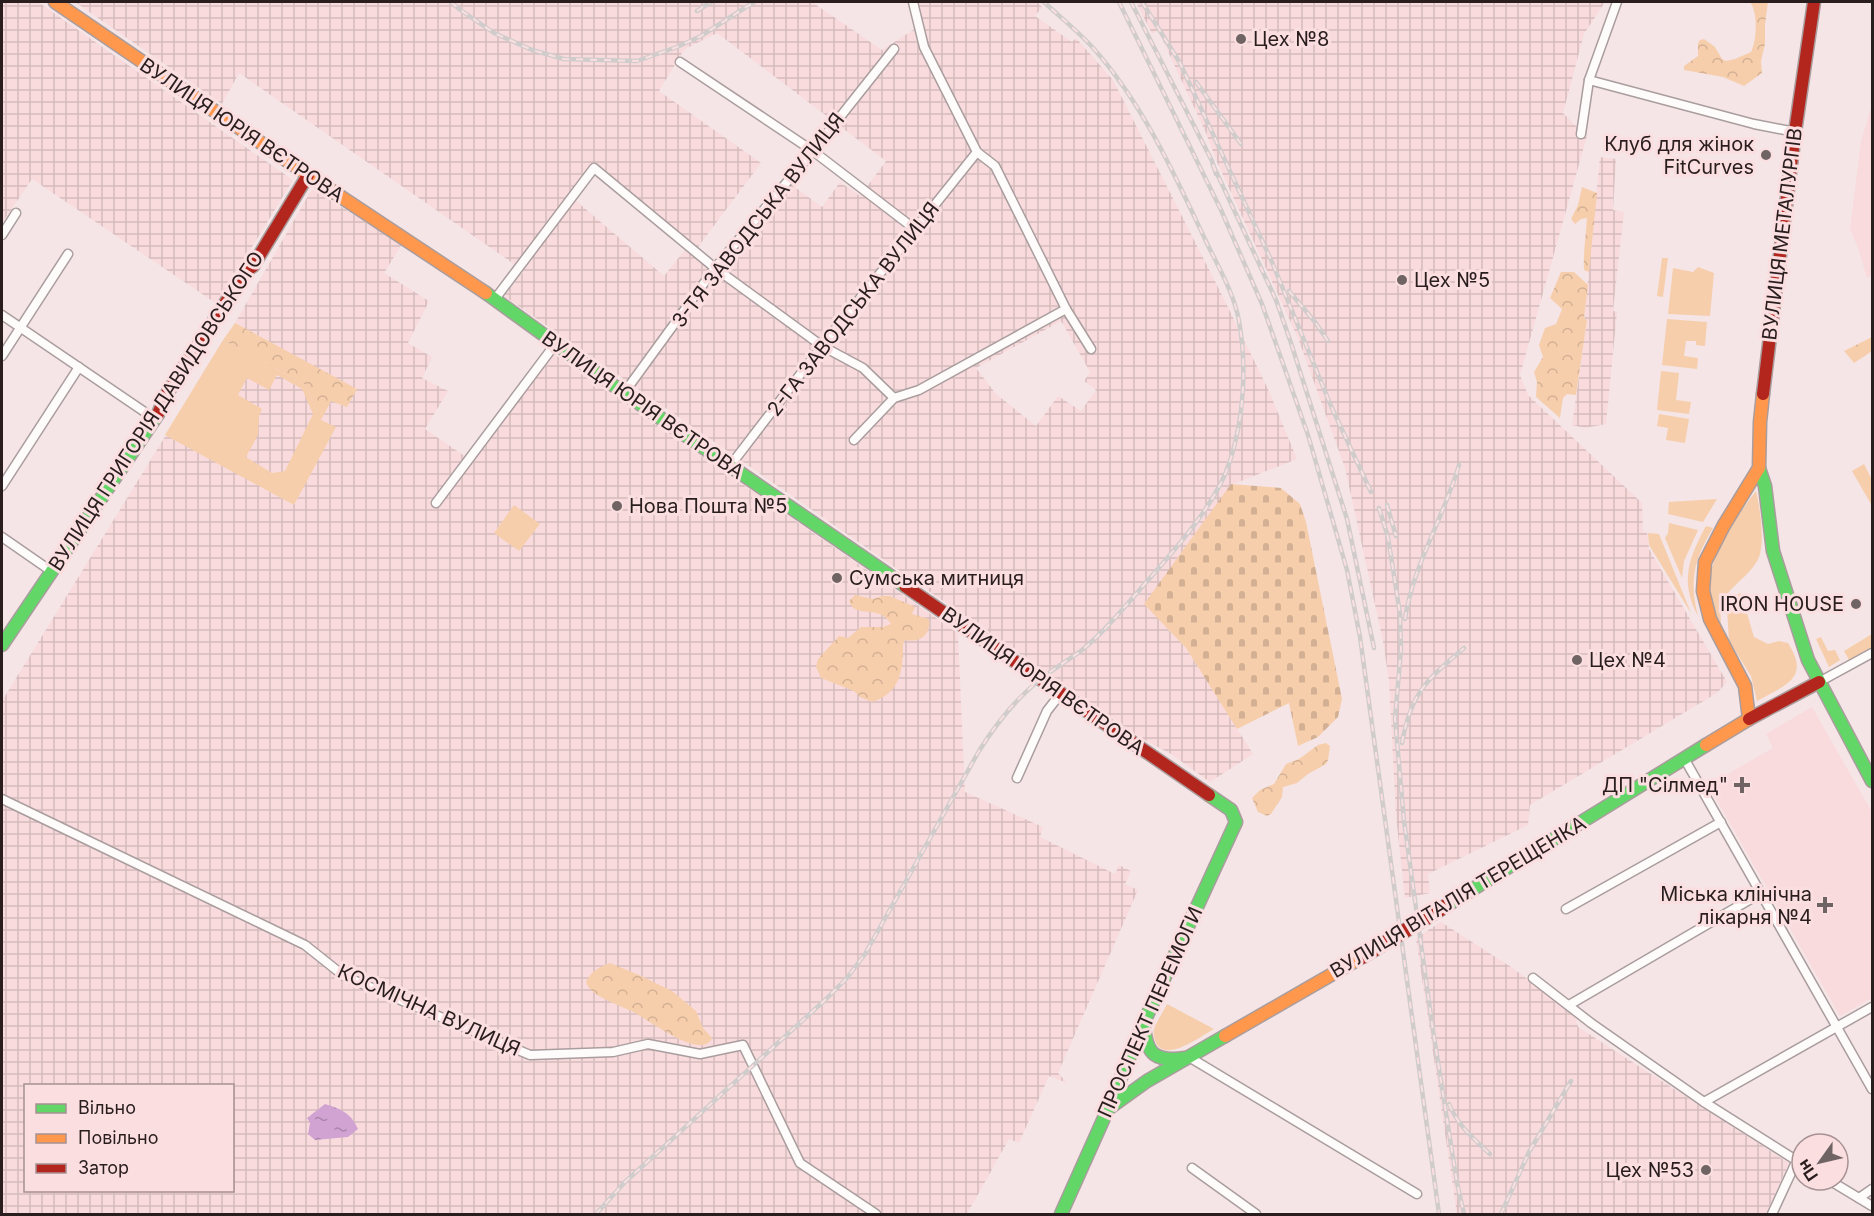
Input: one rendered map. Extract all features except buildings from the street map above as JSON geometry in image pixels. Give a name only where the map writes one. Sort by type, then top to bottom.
[{"type":"street","name":"ВУЛИЦЯ ЮРІЯ ВЄТРОВА","points":[[55,2],[308,175],[495,299],[624,393],[1231,810]]},
{"type":"street","points":[[913,2],[924,46],[976,152],[995,166],[1066,309],[1091,349]]},
{"type":"street","points":[[1581,134],[1589,80],[1617,2]]},
{"type":"street","name":"ВУЛИЦЯ МЕТАЛУРГІВ","points":[[1814,2],[1795,132],[1760,422],[1759,468],[1765,486],[1773,551],[1805,651],[1872,781]]},
{"type":"street","name":"3-ТЯ ЗАВОДСЬКА ВУЛИЦЯ","points":[[624,393],[716,268],[894,49]]},
{"type":"street","points":[[680,62],[813,151],[916,230]]},
{"type":"street","points":[[1589,80],[1754,124],[1795,132]]},
{"type":"street","name":"2-ГА ЗАВОДСЬКА ВУЛИЦЯ","points":[[730,466],[976,152]]},
{"type":"street","points":[[495,299],[594,168],[716,268],[822,346],[863,368],[894,398]]},
{"type":"street","name":"ВУЛИЦЯ ГРИГОРІЯ ДАВИДОВСЬКОГО","points":[[2,645],[155,419],[166,395],[246,271],[253,266],[308,175]]},
{"type":"street","points":[[2,234],[16,213]]},
{"type":"street","points":[[2,356],[68,254]]},
{"type":"street","points":[[854,440],[894,398],[920,390],[1066,309]]},
{"type":"street","points":[[2,315],[155,419]]},
{"type":"street","points":[[436,503],[556,343]]},
{"type":"street","points":[[2,486],[79,368]]},
{"type":"street","points":[[1749,719],[1745,686],[1710,619],[1703,591],[1705,562],[1724,525],[1759,468]]},
{"type":"street","points":[[2,537],[51,571]]},
{"type":"street","name":"ВУЛИЦЯ ВІТАЛІЯ ТЕРЕЩЕНКА","points":[[1108,1109],[1147,1081],[1444,908],[1749,719],[1872,653]]},
{"type":"street","points":[[1017,778],[1047,711],[1060,693]]},
{"type":"street","points":[[1684,758],[1872,1089]]},
{"type":"street","name":"КОСМІЧНА ВУЛИЦЯ","points":[[2,799],[305,945],[344,976],[530,1055],[613,1052],[648,1044],[700,1054],[743,1045],[800,1163],[876,1215]]},
{"type":"street","name":"ПРОСПЕКТ ПЕРЕМОГИ","points":[[1061,1215],[1144,1022],[1236,822],[1231,810]]},
{"type":"street","points":[[1566,909],[1721,822]]},
{"type":"street","points":[[1569,1005],[1761,893]]},
{"type":"street","points":[[1533,978],[1591,1023],[1704,1102],[1790,1156]]},
{"type":"street","points":[[1704,1102],[1872,1007]]},
{"type":"street","points":[[1144,1022],[1145,1044],[1160,1060],[1189,1057],[1417,1194]]},
{"type":"street","points":[[1192,1168],[1256,1215]]},
{"type":"street","points":[[1772,1215],[1790,1180]]},
{"type":"street","points":[[1859,1198],[1872,1189]]},
{"type":"street","points":[[1849,1192],[1872,1206]]},
{"type":"shaded area","points":[[2,2],[38,2],[293,180],[217,304],[32,179],[2,223]]},
{"type":"shaded area","points":[[75,2],[812,2],[882,50],[919,26],[913,2],[1037,2],[1042,7],[1035,16],[1072,42],[1076,38],[1113,80],[1268,389],[1297,459],[1231,485],[1145,604],[1186,648],[1253,754],[1210,782],[1171,754],[1139,737],[504,296],[524,271],[239,73],[222,104]],"holes":[[[717,33],[886,161],[860,196],[840,182],[822,207],[788,182],[715,268],[695,251],[761,163],[659,91],[682,53],[687,48]],[[597,171],[688,246],[664,276],[575,200]],[[1061,321],[1090,372],[1084,381],[1096,390],[1081,411],[1058,396],[1036,426],[996,394],[976,368]]]},
{"type":"shaded area","points":[[1136,2],[1605,2],[1584,34],[1563,113],[1578,128],[1577,132],[1587,136],[1520,375],[1528,395],[1642,503],[1643,532],[1647,532],[1649,549],[1727,682],[1717,693],[1530,805],[1528,825],[1428,874],[1430,893],[1405,898],[1396,816],[1389,681],[1383,641],[1345,468],[1298,338],[1158,30],[1152,34]]},
{"type":"shaded area","points":[[1872,105],[1872,275],[1867,278],[1850,229],[1861,141]]},
{"type":"shaded area","points":[[1600,157],[1616,159],[1613,210],[1624,212],[1613,311],[1617,312],[1606,424],[1585,428],[1572,425],[1587,321],[1584,319]]},
{"type":"shaded area","points":[[312,189],[402,244],[384,273],[429,301],[408,343],[432,357],[422,378],[448,391],[425,429],[472,461],[554,354],[958,633],[965,792],[1043,827],[1040,837],[1115,874],[1119,865],[1131,871],[1125,884],[1138,890],[1058,1073],[1067,1083],[1049,1076],[1019,1143],[1009,1139],[967,1214],[2,1214],[2,701],[235,323]]},
{"type":"shaded area","name":"Міська клінічна лікарня №4","points":[[1812,707],[1872,812],[1872,998],[1840,1016],[1708,785],[1773,748],[1766,734]]},
{"type":"shaded area","points":[[1441,922],[1511,967],[1574,1013],[1578,1027],[1789,1163],[1766,1214],[1457,1214],[1416,938]]},
{"type":"green space","points":[[1750,2],[1768,2],[1765,44],[1761,61],[1762,73],[1744,86],[1723,77],[1684,70],[1684,66],[1698,56],[1700,40],[1704,39],[1715,47],[1722,59],[1726,61],[1751,52],[1756,27]]},
{"type":"green space","points":[[1582,187],[1597,193],[1589,272],[1584,270],[1587,218],[1575,224],[1571,219],[1578,205]]},
{"type":"green space","points":[[1662,258],[1668,258],[1663,297],[1657,296]]},
{"type":"green space","points":[[1698,267],[1714,273],[1710,316],[1668,314],[1673,268],[1693,272]]},
{"type":"green space","points":[[1561,272],[1574,272],[1588,285],[1584,318],[1587,320],[1576,395],[1567,394],[1563,398],[1560,418],[1536,397],[1537,382],[1534,372],[1543,357],[1539,345],[1545,328],[1556,324],[1562,309],[1550,298]]},
{"type":"green space","points":[[1667,319],[1707,322],[1705,346],[1696,345],[1696,341],[1686,341],[1684,356],[1698,358],[1697,369],[1662,365]]},
{"type":"green space","points":[[235,323],[357,389],[347,407],[331,401],[321,420],[306,385],[223,340]]},
{"type":"green space","points":[[1872,337],[1872,351],[1854,363],[1844,351]]},
{"type":"green space","points":[[223,340],[306,385],[321,420],[336,427],[294,505],[165,435]],"holes":[[[277,375],[302,389],[313,414],[285,471],[272,473],[246,457],[258,435],[259,416],[262,409],[238,395],[247,378],[269,390]]]},
{"type":"green space","points":[[1661,371],[1679,373],[1676,400],[1691,402],[1689,414],[1657,410]]},
{"type":"green space","points":[[1659,414],[1689,419],[1685,443],[1666,440],[1668,428],[1657,426]]},
{"type":"green space","points":[[1864,464],[1872,480],[1871,504],[1852,471]]},
{"type":"green space","points":[[1231,484],[1281,488],[1300,504],[1306,522],[1342,699],[1338,717],[1318,737],[1298,746],[1289,703],[1237,729],[1186,648],[1144,604]]},
{"type":"green space","points":[[1756,491],[1761,524],[1761,551],[1750,571],[1732,588],[1723,601],[1722,632],[1714,613],[1710,594],[1710,577],[1720,546]]},
{"type":"green space","points":[[1717,499],[1703,522],[1668,514],[1669,502]]},
{"type":"green space","points":[[514,505],[540,524],[519,551],[494,533]]},
{"type":"green space","points":[[1669,523],[1698,530],[1684,561],[1682,578],[1665,538]]},
{"type":"green space","points":[[1706,526],[1713,528],[1701,550],[1694,580],[1698,616],[1689,592],[1688,571]]},
{"type":"green space","points":[[1648,533],[1659,534],[1691,613],[1649,545]]},
{"type":"green space","points":[[1741,593],[1754,637],[1768,644],[1779,641],[1788,643],[1797,665],[1792,680],[1757,701],[1751,676],[1729,641],[1727,609],[1734,596]]},
{"type":"green space","points":[[855,595],[873,599],[890,596],[915,607],[912,614],[929,619],[928,629],[923,637],[910,641],[905,640],[903,644],[901,671],[895,687],[882,698],[872,702],[860,697],[854,691],[821,678],[816,667],[818,659],[839,636],[848,638],[861,627],[883,627],[891,624],[880,614],[856,610],[852,607],[849,601]]},
{"type":"green space","points":[[1872,634],[1872,647],[1849,660],[1844,651]]},
{"type":"green space","points":[[1821,637],[1828,651],[1835,650],[1840,660],[1829,667],[1816,639]]},
{"type":"green space","points":[[1326,743],[1330,746],[1326,764],[1297,783],[1283,787],[1282,797],[1271,814],[1267,816],[1258,812],[1252,798],[1260,790],[1274,784],[1286,764],[1299,759],[1318,745]]},
{"type":"green space","points":[[610,963],[672,991],[696,1011],[703,1028],[712,1038],[706,1044],[698,1045],[687,1042],[594,993],[586,982],[596,970]]},
{"type":"green space","points":[[1167,1004],[1214,1029],[1184,1046],[1167,1050],[1161,1048],[1155,1041],[1154,1031]]},
{"type":"water","points":[[325,1104],[345,1112],[358,1129],[348,1137],[315,1140],[308,1134],[310,1123],[307,1118]]},
{"type":"railway","points":[[451,2],[494,33],[532,50],[564,59],[637,61],[701,36],[754,2]]},
{"type":"railway","points":[[697,11],[711,2]]},
{"type":"railway","points":[[596,1214],[625,1182],[847,978],[865,954],[979,751],[999,722],[1014,703],[1032,687],[1098,636],[1167,559],[1215,494],[1230,461],[1241,409],[1243,356],[1237,310],[1229,289],[1142,115],[1111,70],[1088,43],[1044,2]]},
{"type":"railway","points":[[1119,2],[1221,210],[1262,304],[1308,435],[1347,570],[1360,637],[1439,1214]]},
{"type":"railway","points":[[1131,2],[1212,161],[1216,174]]},
{"type":"railway","points":[[1142,2],[1180,63],[1272,262],[1331,406],[1371,492]]},
{"type":"railway","points":[[1196,82],[1241,144]]},
{"type":"railway","points":[[1213,165],[1276,300],[1291,343],[1347,519],[1374,648]]},
{"type":"railway","points":[[1289,291],[1328,341]]},
{"type":"railway","points":[[1405,619],[1415,579],[1459,465]]},
{"type":"railway","points":[[1387,505],[1396,536]]},
{"type":"railway","points":[[1379,508],[1388,537],[1400,614],[1401,649],[1395,719],[1404,821],[1432,1024],[1464,1214]]},
{"type":"railway","points":[[1402,743],[1410,711],[1422,688],[1464,648]]},
{"type":"railway","points":[[1501,1214],[1529,1152],[1571,1081]]},
{"type":"railway","points":[[1449,1104],[1462,1126],[1490,1154]]},
{"type":"traffic: fast","points":[[486,293],[624,393],[905,586]]},
{"type":"traffic: fast","points":[[2,645],[158,414]]},
{"type":"traffic: fast","points":[[1759,468],[1765,486],[1773,551],[1808,660],[1872,781]]},
{"type":"traffic: fast","points":[[1444,907],[1706,745]]},
{"type":"traffic: fast","points":[[1108,1109],[1144,1022],[1236,822],[1231,810],[1209,795]]},
{"type":"traffic: fast","points":[[1144,1025],[1147,1043],[1154,1054],[1167,1059],[1185,1058]]},
{"type":"traffic: fast","points":[[1061,1214],[1108,1109],[1147,1081],[1225,1036]]},
{"type":"traffic: slow","points":[[55,2],[308,175],[486,293]]},
{"type":"traffic: slow","points":[[1706,745],[1749,719],[1745,686],[1710,619],[1703,591],[1705,562],[1724,525],[1759,468],[1763,394]]},
{"type":"traffic: slow","points":[[1225,1036],[1362,957]]},
{"type":"traffic: jam","points":[[1763,394],[1795,132],[1814,2]]},
{"type":"traffic: jam","points":[[158,414],[166,395],[246,271],[253,266],[308,175]]},
{"type":"traffic: jam","points":[[905,586],[1209,795]]},
{"type":"traffic: jam","points":[[1749,719],[1819,682]]},
{"type":"traffic: jam","points":[[1362,957],[1444,907]]},
{"type":"place","name":"Цех №8","points":[[1241,39]]},
{"type":"place","name":"Клуб для жінок FitCurves","points":[[1766,155]]},
{"type":"place","name":"Цех №5","points":[[1402,280]]},
{"type":"place","name":"Нова Пошта №5","points":[[617,506]]},
{"type":"place","name":"Сумська митниця","points":[[837,578]]},
{"type":"place","name":"IRON HOUSE","points":[[1856,604]]},
{"type":"place","name":"Цех №4","points":[[1577,660]]},
{"type":"place","name":"ДП \"Сілмед\"","points":[[1742,785]]},
{"type":"place","name":"Міська клінічна лікарня №4","points":[[1825,905]]},
{"type":"place","name":"Цех №53","points":[[1706,1170]]}]
